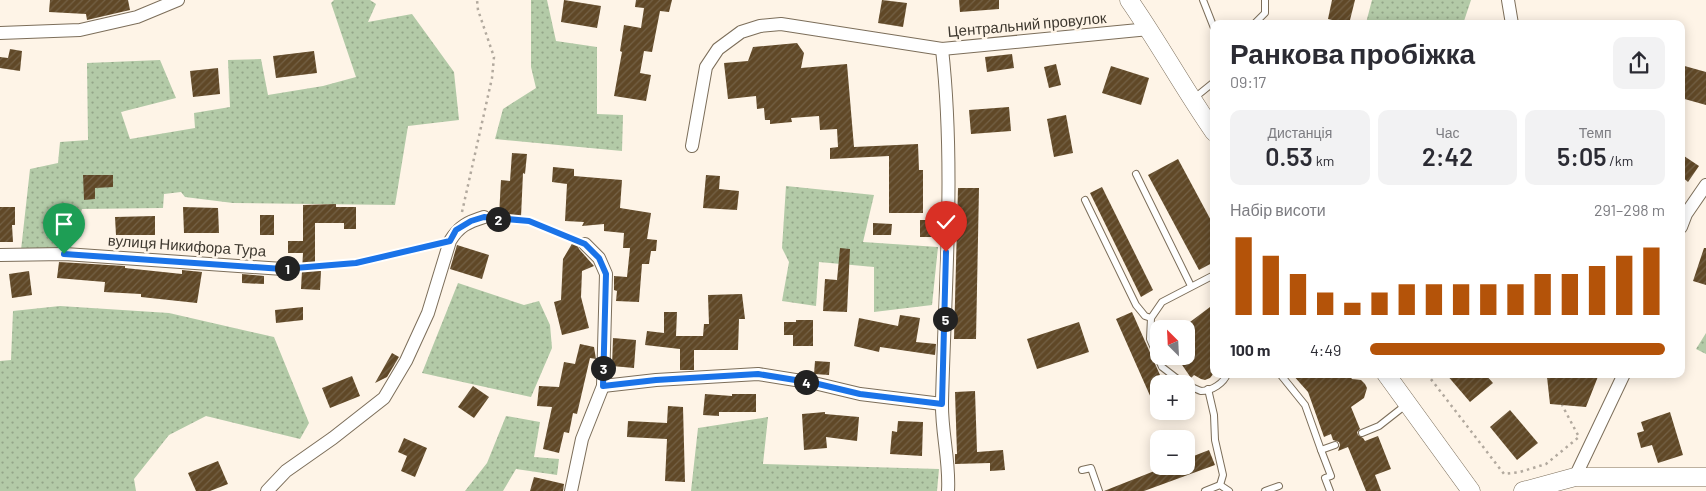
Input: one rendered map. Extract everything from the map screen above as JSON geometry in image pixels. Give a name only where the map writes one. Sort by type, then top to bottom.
[{"type":"street","points":[[0,32],[80,30],[137,17],[178,0]]},
{"type":"street","points":[[1130,0],[1210,126]]},
{"type":"street","points":[[1508,0],[1511,20]]},
{"type":"street","name":"Центральний провулок","points":[[692,146],[706,67],[718,48],[741,32],[760,26],[782,24],[942,49],[1150,29]]},
{"type":"street","points":[[942,49],[946,91],[948,185],[942,404],[949,477],[948,491]]},
{"type":"street","points":[[1685,211],[1706,185]]},
{"type":"street","points":[[266,491],[286,471],[333,438],[384,398],[406,361],[428,313],[453,236],[471,221],[484,217]]},
{"type":"street","points":[[572,491],[582,439],[603,386],[606,274],[599,258],[585,244]]},
{"type":"street","name":"вулиця Никифора Тура","points":[[0,255],[64,254],[283,269]]},
{"type":"street","points":[[603,386],[656,380],[758,374],[814,383],[860,394],[942,404]]},
{"type":"street","points":[[1391,378],[1471,491]]},
{"type":"street","points":[[1575,477],[1622,378]]},
{"type":"street","points":[[1523,491],[1575,477],[1706,477]]},
{"type":"lane","points":[[1203,0],[1211,20]]},
{"type":"lane","points":[[1258,20],[1265,13],[1265,0]]},
{"type":"lane","points":[[1192,100],[1210,85]]},
{"type":"lane","points":[[1136,174],[1192,286]]},
{"type":"lane","points":[[1085,200],[1136,305],[1145,316],[1151,318]]},
{"type":"lane","points":[[1173,375],[1162,367],[1150,339],[1151,318],[1162,302],[1210,276]]},
{"type":"lane","points":[[1195,388],[1201,391],[1215,388],[1225,378]]},
{"type":"lane","points":[[1283,378],[1305,405],[1330,476],[1325,478],[1330,491]]},
{"type":"lane","points":[[1208,389],[1223,475],[1220,485]]},
{"type":"lane","points":[[1362,434],[1379,426],[1408,403]]},
{"type":"lane","points":[[1321,450],[1335,444]]},
{"type":"lane","points":[[1082,470],[1091,468],[1100,491]]},
{"type":"lane","points":[[1205,491],[1220,485]]},
{"type":"lane","points":[[1220,485],[1229,491]]},
{"type":"lane","points":[[1265,491],[1279,486]]},
{"type":"path","points":[[283,269],[356,263],[453,236],[464,203],[490,88],[494,57],[478,10],[477,0]]},
{"type":"path","points":[[484,217],[529,221],[585,244]]},
{"type":"path","points":[[1430,378],[1504,474],[1520,472],[1546,464],[1579,437],[1562,405]]},
{"type":"green space","points":[[334,0],[370,0],[376,4],[368,22],[412,14],[454,72],[459,120],[408,126],[395,205],[233,203],[185,197],[181,192],[164,194],[163,208],[82,209],[71,247],[21,250],[30,169],[58,163],[60,142],[88,140],[87,63],[160,60],[176,98],[121,112],[130,139],[195,128],[194,113],[230,107],[228,60],[261,59],[268,95],[323,86],[356,77],[331,3]]},
{"type":"green space","points":[[531,0],[547,0],[556,41],[597,47],[597,114],[623,115],[622,151],[495,139],[503,109],[536,88],[531,67]]},
{"type":"green space","points":[[1372,0],[1471,0],[1464,20],[1367,20]]},
{"type":"green space","points":[[786,186],[874,195],[863,242],[938,247],[932,305],[874,312],[874,267],[819,262],[816,306],[782,301],[789,262],[782,248]]},
{"type":"green space","points":[[458,283],[524,305],[539,301],[550,325],[552,348],[531,397],[422,373]]},
{"type":"green space","points":[[60,306],[169,313],[274,337],[309,423],[300,439],[206,416],[169,435],[134,479],[136,491],[0,491],[0,361],[11,360],[13,311]]},
{"type":"green space","points":[[1706,333],[1706,354],[1696,349]]},
{"type":"green space","points":[[506,416],[540,422],[534,457],[559,459],[557,475],[516,469],[503,491],[465,491],[487,463]]},
{"type":"green space","points":[[768,417],[763,464],[939,469],[937,491],[691,491],[698,428]]},
{"type":"building","points":[[50,0],[128,0],[130,10],[87,20],[86,14],[49,12]]},
{"type":"building","points":[[564,0],[601,6],[597,28],[561,22]]},
{"type":"building","points":[[636,0],[672,0],[669,12],[660,11],[652,52],[644,51],[640,73],[651,75],[646,101],[614,96],[622,52],[620,51],[624,25],[641,28],[644,8],[635,7]]},
{"type":"building","points":[[882,0],[907,3],[903,27],[878,23]]},
{"type":"building","points":[[959,0],[999,0],[999,9],[960,12]]},
{"type":"building","points":[[1332,0],[1355,0],[1350,20],[1328,19]]},
{"type":"building","points":[[797,43],[804,53],[801,68],[847,64],[854,147],[918,144],[919,170],[923,170],[923,213],[889,213],[889,156],[830,159],[830,148],[838,147],[837,129],[820,130],[819,116],[791,118],[792,122],[770,124],[770,120],[765,120],[764,108],[757,109],[756,96],[728,99],[724,63],[748,61],[753,47]]},
{"type":"building","points":[[10,49],[22,51],[20,71],[0,68],[0,57],[8,58]]},
{"type":"building","points":[[314,51],[317,73],[276,78],[273,56]]},
{"type":"building","points":[[1012,54],[1014,68],[987,72],[985,57]]},
{"type":"building","points":[[1056,64],[1061,85],[1049,88],[1044,67]]},
{"type":"building","points":[[1111,66],[1149,78],[1141,105],[1102,93]]},
{"type":"building","points":[[1685,66],[1706,72],[1706,105],[1685,99]]},
{"type":"building","points":[[218,68],[220,94],[193,97],[190,71]]},
{"type":"building","points":[[1009,107],[1011,131],[971,134],[969,110]]},
{"type":"building","points":[[1066,115],[1073,153],[1054,157],[1047,119]]},
{"type":"building","points":[[512,153],[527,154],[525,174],[523,173],[521,217],[499,216],[501,180],[510,181]]},
{"type":"building","points":[[1685,157],[1699,166],[1688,182],[1685,179]]},
{"type":"building","points":[[1178,159],[1210,219],[1210,264],[1199,270],[1148,175]]},
{"type":"building","points":[[553,167],[574,169],[574,176],[622,180],[620,208],[651,213],[647,239],[657,240],[656,251],[651,251],[649,264],[642,264],[639,302],[616,301],[617,291],[614,290],[614,276],[627,277],[630,248],[623,248],[624,233],[604,231],[604,224],[582,226],[584,222],[565,221],[567,184],[552,182]]},
{"type":"building","points":[[83,175],[113,175],[113,187],[95,188],[95,199],[84,200]]},
{"type":"building","points":[[706,175],[720,176],[719,189],[739,191],[737,210],[703,208]]},
{"type":"building","points":[[1102,187],[1153,290],[1141,297],[1090,193]]},
{"type":"building","points":[[958,188],[979,188],[976,339],[954,339]]},
{"type":"building","points":[[336,204],[336,207],[356,207],[356,229],[344,229],[344,223],[315,223],[315,271],[321,271],[320,290],[301,289],[303,253],[288,253],[288,241],[303,241],[303,205]]},
{"type":"building","points":[[0,207],[15,207],[15,225],[12,225],[13,242],[0,242]]},
{"type":"building","points":[[183,207],[218,208],[219,233],[184,233]]},
{"type":"building","points":[[260,215],[274,215],[274,235],[260,235]]},
{"type":"building","points":[[155,216],[155,235],[116,235],[115,217]]},
{"type":"building","points":[[920,220],[940,220],[940,237],[920,237]]},
{"type":"building","points":[[873,223],[892,224],[891,235],[873,235]]},
{"type":"building","points":[[573,242],[577,244],[594,266],[582,271],[581,297],[589,328],[562,335],[554,302],[561,300],[563,259]]},
{"type":"building","points":[[457,245],[489,255],[482,279],[450,269]]},
{"type":"building","points":[[840,248],[850,249],[847,312],[823,311],[825,279],[837,280]]},
{"type":"building","points":[[1704,248],[1706,248],[1706,285],[1693,281]]},
{"type":"building","points":[[59,262],[125,266],[125,268],[182,274],[182,270],[202,272],[197,303],[141,297],[141,294],[104,292],[105,282],[57,278]]},
{"type":"building","points":[[29,271],[32,295],[12,298],[9,274]]},
{"type":"building","points":[[242,274],[264,276],[264,284],[242,283]]},
{"type":"building","points":[[742,294],[745,319],[739,319],[738,350],[694,350],[694,370],[680,370],[680,349],[645,345],[647,331],[664,333],[664,312],[677,312],[676,336],[703,336],[704,324],[709,324],[708,295]]},
{"type":"building","points":[[303,307],[303,320],[276,323],[275,310]]},
{"type":"building","points":[[1210,307],[1210,378],[1205,380],[1195,375],[1189,375],[1182,365],[1195,365],[1195,320],[1193,320]]},
{"type":"building","points":[[1132,312],[1150,352],[1150,365],[1156,365],[1160,375],[1150,375],[1150,396],[1116,319]]},
{"type":"building","points":[[900,315],[920,318],[916,342],[936,344],[935,355],[880,347],[879,352],[854,346],[859,318],[898,326]]},
{"type":"building","points":[[796,320],[813,320],[813,346],[793,346],[793,335],[784,335],[784,322],[796,322]]},
{"type":"building","points":[[1079,322],[1089,352],[1037,369],[1027,339]]},
{"type":"building","points":[[613,338],[636,340],[634,368],[612,366]]},
{"type":"building","points":[[580,344],[594,347],[596,359],[590,358],[577,414],[573,413],[569,433],[564,432],[559,453],[543,449],[552,407],[537,406],[539,386],[559,387],[564,362],[575,364]]},
{"type":"building","points":[[392,353],[399,357],[387,377],[375,383]]},
{"type":"building","points":[[815,361],[830,362],[829,375],[814,374]]},
{"type":"building","points":[[352,376],[360,396],[330,408],[322,388]]},
{"type":"building","points":[[1296,378],[1351,378],[1361,380],[1365,384],[1367,388],[1364,398],[1351,407],[1360,429],[1357,432],[1358,435],[1365,441],[1378,436],[1391,469],[1375,475],[1381,491],[1366,491],[1348,447],[1338,451],[1339,442],[1333,440],[1331,434],[1324,437],[1308,392]]},
{"type":"building","points":[[1449,378],[1489,378],[1493,383],[1470,402]]},
{"type":"building","points":[[1547,378],[1597,378],[1586,407],[1550,404]]},
{"type":"building","points":[[473,386],[489,397],[474,418],[458,407]]},
{"type":"building","points":[[975,391],[977,452],[1003,450],[1005,470],[990,471],[990,463],[955,464],[955,454],[957,454],[955,392]]},
{"type":"building","points":[[705,394],[732,396],[732,394],[756,394],[756,412],[719,412],[719,416],[703,415]]},
{"type":"building","points":[[668,406],[683,407],[685,482],[665,481],[667,439],[627,437],[628,421],[667,423]]},
{"type":"building","points":[[1510,410],[1538,443],[1517,460],[1490,427]]},
{"type":"building","points":[[825,412],[825,414],[859,417],[857,441],[826,437],[827,448],[804,450],[802,414]]},
{"type":"building","points":[[1670,412],[1683,455],[1658,463],[1652,445],[1641,448],[1637,433],[1644,431],[1641,422]]},
{"type":"building","points":[[898,421],[923,422],[922,456],[890,454],[892,431],[897,432]]},
{"type":"building","points":[[404,438],[427,448],[415,477],[401,471],[407,456],[398,452]]},
{"type":"building","points":[[1209,450],[1215,465],[1195,472],[1195,455]]},
{"type":"building","points":[[218,461],[228,484],[210,491],[196,491],[188,473]]},
{"type":"building","points":[[1150,473],[1150,475],[1188,475],[1144,491],[1104,491]]},
{"type":"building","points":[[534,477],[564,484],[563,491],[530,491]]},
{"type":"route","points":[[64,254],[283,269],[356,263],[450,241],[456,230],[471,221],[484,217],[529,221],[585,244],[599,258],[606,274],[603,386],[656,380],[758,374],[814,383],[860,394],[942,404],[946,252]]}]
